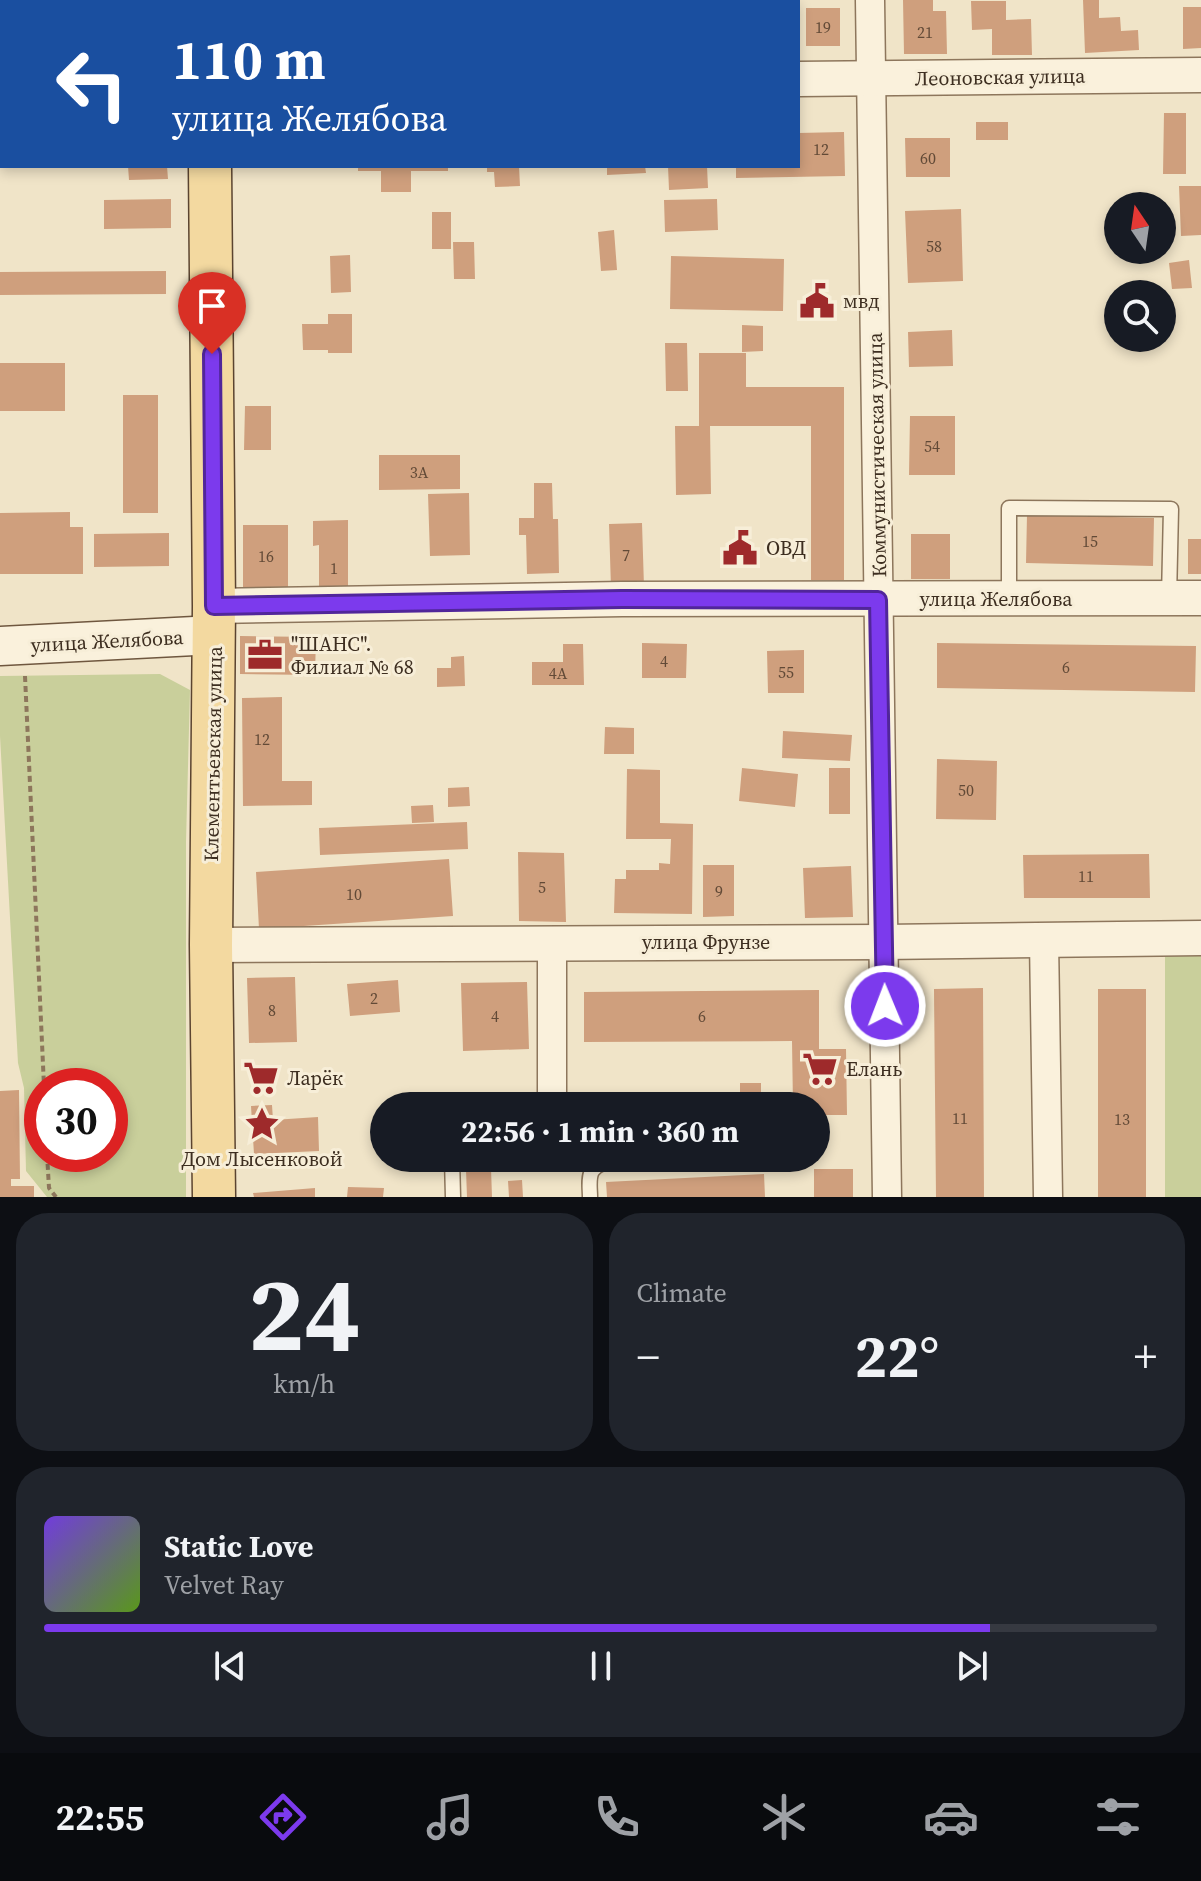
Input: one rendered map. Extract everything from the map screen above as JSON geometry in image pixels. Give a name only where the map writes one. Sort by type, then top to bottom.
[{"type":"main road","name":"Клементьевская улица","points":[[210,168],[214,1197]]},
{"type":"main road","name":"улица Желябова","points":[[12,654],[214,621]]},
{"type":"street","name":"Коммунистическая улица","points":[[870,0],[887,1197]]},
{"type":"street","name":"Леоновская улица","points":[[800,79],[1201,75]]},
{"type":"street","name":"улица Желябова","points":[[214,621],[622,599],[1185,598]]},
{"type":"street","name":"улица Фрунзе","points":[[211,945],[1201,938]]},
{"type":"street","points":[[1044,940],[1048,1197]]},
{"type":"street","points":[[552,942],[552,1092]]},
{"type":"lane","points":[[1009,598],[1009,508],[1171,509],[1185,598]]},
{"type":"lane","points":[[452,1172],[453,1197]]},
{"type":"lane","points":[[590,1197],[591,1172]]},
{"type":"path","points":[[12,654],[43,1068]]},
{"type":"path","points":[[48,1172],[49,1188],[56,1197]]},
{"type":"green space","points":[[160,674],[190,690],[186,842],[186,1197],[47,1197],[27,1172],[128,1172],[128,1068],[24,1068],[24,1088],[18,1063],[0,736],[0,676]]},
{"type":"green space","points":[[1165,953],[1201,953],[1201,1197],[1165,1197]]},
{"type":"building","points":[[903,0],[933,0],[933,11],[946,11],[947,54],[904,54]]},
{"type":"building","points":[[1083,0],[1099,0],[1099,18],[1120,17],[1121,31],[1138,30],[1139,50],[1085,53]]},
{"type":"building","points":[[971,1],[1006,1],[1006,20],[1031,19],[1032,55],[992,55],[992,29],[972,30]]},
{"type":"building","points":[[1183,7],[1201,7],[1201,48],[1183,49]]},
{"type":"building","points":[[806,8],[840,8],[840,46],[806,46]]},
{"type":"building","points":[[1164,113],[1186,113],[1186,174],[1163,174]]},
{"type":"building","points":[[976,122],[1008,122],[1008,140],[976,140]]},
{"type":"building","points":[[844,132],[845,176],[736,178],[736,168],[800,168],[800,133]]},
{"type":"building","points":[[905,138],[950,138],[950,177],[906,177]]},
{"type":"building","points":[[128,168],[167,168],[168,179],[129,180]]},
{"type":"building","points":[[358,168],[448,168],[448,171],[411,171],[411,192],[381,192],[381,171],[358,171]]},
{"type":"building","points":[[487,168],[519,168],[520,186],[495,187],[494,172],[487,172]]},
{"type":"building","points":[[607,168],[645,168],[646,173],[607,175]]},
{"type":"building","points":[[668,168],[707,168],[708,188],[669,190]]},
{"type":"building","points":[[1179,186],[1201,186],[1201,235],[1181,236]]},
{"type":"building","points":[[171,199],[171,228],[104,229],[104,200]]},
{"type":"building","points":[[717,199],[718,230],[665,232],[664,200]]},
{"type":"building","points":[[961,209],[963,281],[908,283],[905,211]]},
{"type":"building","points":[[432,212],[451,212],[451,249],[432,249]]},
{"type":"building","points":[[614,230],[617,270],[601,271],[598,232]]},
{"type":"building","points":[[453,242],[474,242],[475,279],[454,279]]},
{"type":"building","points":[[350,255],[351,292],[331,293],[330,256]]},
{"type":"building","points":[[671,256],[784,259],[783,311],[670,309]]},
{"type":"building","points":[[1189,260],[1192,288],[1176,289],[1176,280],[1171,280],[1169,264]]},
{"type":"building","points":[[166,271],[166,294],[0,295],[0,272]]},
{"type":"building","points":[[328,314],[352,314],[352,353],[303,350],[302,324],[328,324]]},
{"type":"building","points":[[742,325],[763,326],[763,351],[742,352]]},
{"type":"building","points":[[952,330],[953,366],[909,367],[908,332]]},
{"type":"building","points":[[665,343],[687,343],[688,391],[666,391]]},
{"type":"building","points":[[699,353],[746,353],[746,387],[844,387],[844,580],[811,580],[811,426],[710,426],[711,494],[676,495],[675,426],[699,426]]},
{"type":"building","points":[[0,363],[65,363],[65,411],[0,411]]},
{"type":"building","points":[[123,395],[158,395],[158,513],[123,513]]},
{"type":"building","points":[[245,406],[271,406],[271,450],[244,450]]},
{"type":"building","points":[[910,416],[955,416],[955,475],[909,475]]},
{"type":"building","points":[[379,455],[460,455],[460,489],[379,490]]},
{"type":"building","points":[[534,483],[552,483],[553,519],[558,519],[559,573],[527,574],[526,535],[519,535],[519,518],[534,518]]},
{"type":"building","points":[[469,493],[470,555],[430,556],[428,494]]},
{"type":"building","points":[[70,512],[70,527],[83,527],[83,574],[0,574],[0,513]]},
{"type":"building","points":[[1027,515],[1154,518],[1153,566],[1026,563]]},
{"type":"building","points":[[348,520],[348,590],[319,591],[319,545],[313,546],[313,521]]},
{"type":"building","points":[[642,523],[644,587],[611,588],[609,524]]},
{"type":"building","points":[[243,525],[288,525],[288,587],[243,587]]},
{"type":"building","points":[[169,533],[169,566],[94,567],[94,534]]},
{"type":"building","points":[[911,534],[950,534],[950,579],[911,579]]},
{"type":"building","points":[[1188,539],[1201,539],[1201,574],[1188,574]]},
{"type":"building","points":[[240,636],[316,637],[315,675],[240,674]]},
{"type":"building","points":[[642,643],[687,644],[686,678],[642,678]]},
{"type":"building","points":[[937,643],[1196,646],[1195,692],[937,688]]},
{"type":"building","points":[[563,644],[583,644],[584,685],[532,685],[532,662],[563,662]]},
{"type":"building","points":[[804,650],[804,693],[768,693],[767,651]]},
{"type":"building","points":[[464,656],[465,686],[437,687],[437,668],[451,668],[451,657]]},
{"type":"building","points":[[282,697],[282,781],[312,781],[312,805],[243,806],[242,698]]},
{"type":"building","points":[[605,727],[634,728],[634,754],[604,754]]},
{"type":"building","points":[[783,731],[852,735],[850,761],[782,758]]},
{"type":"building","points":[[937,759],[997,761],[996,820],[936,819]]},
{"type":"building","points":[[742,768],[798,774],[795,807],[739,801]]},
{"type":"building","points":[[829,768],[850,768],[850,814],[829,814]]},
{"type":"building","points":[[627,769],[660,770],[660,823],[693,824],[692,914],[614,913],[615,879],[626,879],[626,870],[659,870],[659,863],[670,864],[671,839],[626,839]]},
{"type":"building","points":[[469,787],[470,806],[448,807],[448,788]]},
{"type":"building","points":[[433,805],[434,822],[412,823],[411,806]]},
{"type":"building","points":[[467,822],[468,849],[320,855],[319,828]]},
{"type":"building","points":[[518,852],[564,853],[566,922],[519,921]]},
{"type":"building","points":[[1149,854],[1150,898],[1024,898],[1023,855]]},
{"type":"building","points":[[449,859],[453,916],[259,929],[256,872]]},
{"type":"building","points":[[703,865],[734,865],[734,916],[703,917]]},
{"type":"building","points":[[851,866],[853,917],[805,918],[803,868]]},
{"type":"building","points":[[295,977],[297,1042],[249,1043],[247,978]]},
{"type":"building","points":[[398,980],[400,1012],[350,1016],[347,984]]},
{"type":"building","points":[[527,982],[529,1049],[463,1051],[461,983]]},
{"type":"building","points":[[983,988],[984,1197],[936,1197],[934,989]]},
{"type":"building","points":[[1098,989],[1146,989],[1146,1197],[1098,1197]]},
{"type":"building","points":[[819,990],[819,1049],[846,1049],[847,1115],[830,1115],[830,1092],[793,1092],[792,1041],[584,1042],[584,992]]},
{"type":"building","points":[[256,1069],[266,1069],[266,1087],[256,1087]]},
{"type":"building","points":[[740,1083],[761,1083],[761,1092],[740,1092]]},
{"type":"building","points":[[19,1090],[20,1179],[11,1179],[11,1186],[34,1186],[34,1197],[0,1197],[0,1091]]},
{"type":"building","points":[[272,1105],[273,1120],[318,1117],[319,1151],[254,1154],[251,1106]]},
{"type":"building","points":[[853,1169],[853,1197],[814,1197],[814,1172]]},
{"type":"building","points":[[466,1172],[491,1172],[492,1197],[467,1197]]},
{"type":"building","points":[[764,1174],[765,1197],[607,1197],[606,1182]]},
{"type":"building","points":[[522,1180],[523,1197],[509,1197],[508,1181]]},
{"type":"building","points":[[348,1187],[384,1188],[383,1197],[347,1197]]},
{"type":"building","points":[[315,1188],[315,1197],[254,1197],[253,1193]]},
{"type":"place","name":"мвд","points":[[817,301]]},
{"type":"place","name":"ОВД","points":[[740,548]]},
{"type":"place","name":"\"ШАНС\". Филиал № 68","points":[[265,655]]},
{"type":"place","name":"Елань","points":[[820,1069]]},
{"type":"place","name":"Ларёк","points":[[261,1078]]},
{"type":"place","name":"Дом Лысенковой","points":[[262,1124]]},
{"type":"route","points":[[212,354],[214,606],[622,599],[878,600],[885,1006]]}]
